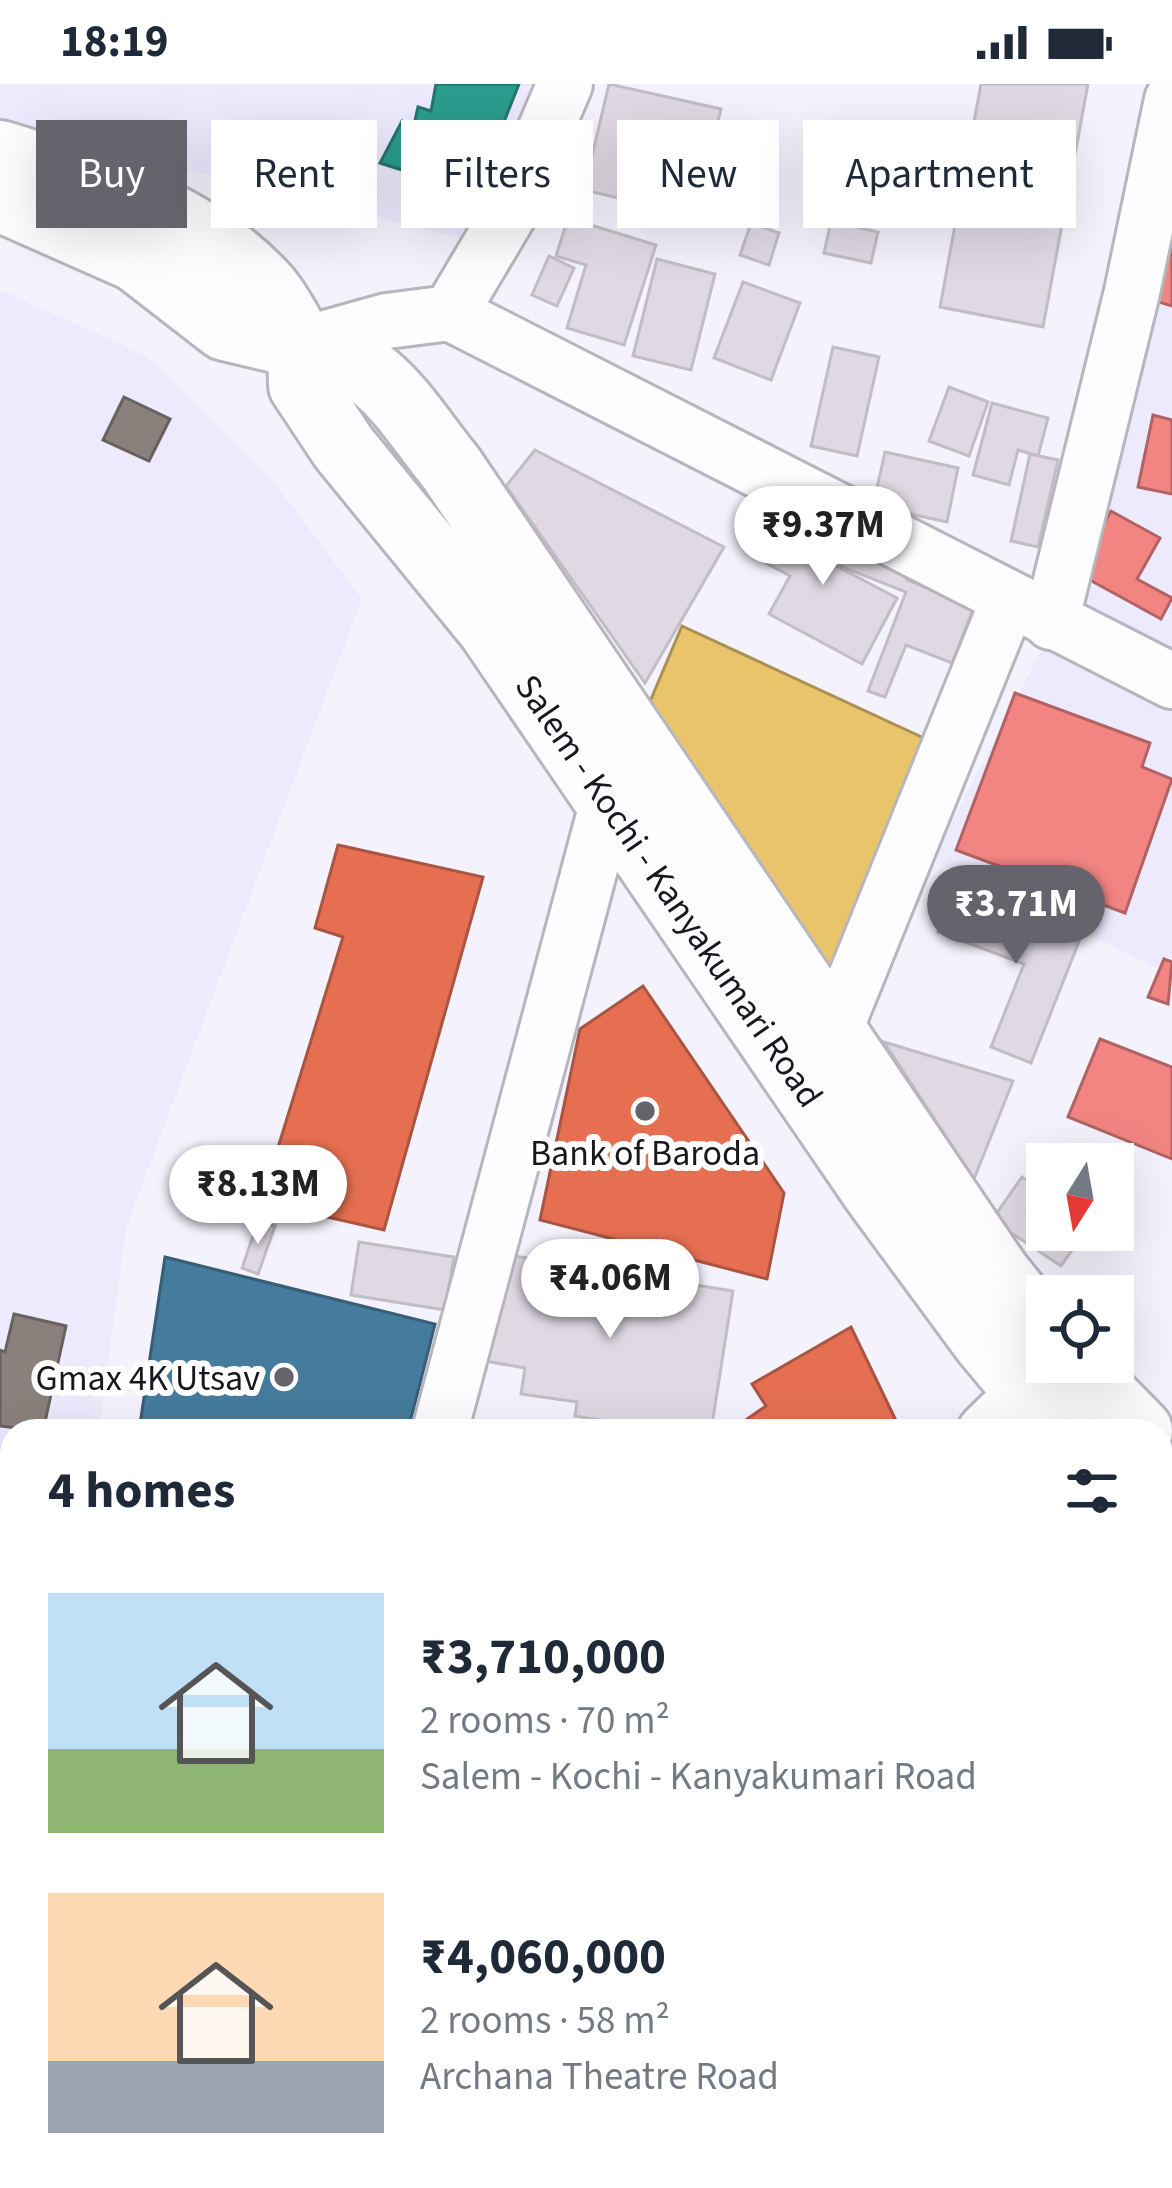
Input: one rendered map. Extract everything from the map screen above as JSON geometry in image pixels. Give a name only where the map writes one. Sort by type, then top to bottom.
[{"type":"main road","name":"Salem - Kochi - Kanyakumari Road","points":[[0,154],[76,178],[206,235],[268,291],[301,345],[302,385],[343,447],[490,627],[876,1192],[1038,1390],[1109,1419]]},
{"type":"main road","name":"Salem - Kochi - Kanyakumari Road","points":[[0,198],[136,258],[225,327],[343,352],[377,378],[451,469],[997,1274],[1038,1390]]},
{"type":"street","points":[[450,313],[510,212],[565,84]]},
{"type":"street","points":[[833,1034],[1030,610],[1132,292],[1172,100]]},
{"type":"street","points":[[301,345],[387,321],[450,313],[1172,681]]},
{"type":"street","points":[[443,1419],[609,797]]},
{"type":"shaded area","points":[[0,84],[536,84],[523,120],[401,120],[401,223],[377,217],[377,120],[211,120],[211,176],[187,170],[187,120],[36,120],[36,132],[0,123]]},
{"type":"shaded area","points":[[1172,156],[1172,975],[932,860],[1066,603]]},
{"type":"shaded area","points":[[421,228],[482,228],[477,242]]},
{"type":"shaded area","points":[[0,290],[147,356],[274,482],[362,599],[126,1228],[101,1419],[0,1419]]},
{"type":"building: Homes","points":[[682,626],[928,740],[828,998],[640,725]]},
{"type":"building: Shops","points":[[338,845],[483,877],[384,1230],[231,1195],[234,1149],[276,1154],[343,937],[315,928]]},
{"type":"building: Shops","name":"Bank of Baroda","points":[[643,986],[784,1193],[767,1279],[540,1220],[580,1029]]},
{"type":"building: Shops","points":[[851,1327],[895,1419],[747,1419],[766,1406],[752,1384]]},
{"type":"building: Schools","points":[[436,84],[519,84],[505,120],[415,120],[418,107],[431,111]]},
{"type":"building: Schools","points":[[401,123],[401,170],[380,163]]},
{"type":"building: Health","points":[[1172,205],[1172,306],[1143,297]]},
{"type":"building: Health","points":[[1153,415],[1172,420],[1172,494],[1138,487]]},
{"type":"building: Health","points":[[1111,511],[1160,538],[1137,579],[1172,598],[1161,619],[1077,573]]},
{"type":"building: Health","points":[[1015,693],[1150,743],[1142,767],[1172,779],[1125,913],[956,850]]},
{"type":"building: Health","points":[[1164,959],[1172,962],[1168,1004],[1148,997]]},
{"type":"building: Health","points":[[1100,1039],[1172,1067],[1172,1159],[1068,1117]]},
{"type":"building: Public","name":"Gmax 4K Utsav","points":[[165,1257],[435,1324],[411,1419],[141,1419]]},
{"type":"building: Industry","points":[[124,397],[170,419],[149,461],[103,440]]},
{"type":"building: Industry","points":[[14,1314],[66,1326],[46,1419],[0,1419],[0,1350],[5,1352]]},
{"type":"building: Other","points":[[609,84],[721,109],[718,120],[617,120],[617,198],[593,192],[593,152]]},
{"type":"building: Other","points":[[981,84],[1088,84],[1076,149],[1076,120],[974,120]]},
{"type":"building: Other","points":[[593,226],[656,245],[624,345],[567,328],[586,265],[556,256],[565,228]]},
{"type":"building: Other","points":[[749,228],[779,233],[769,265],[740,255]]},
{"type":"building: Other","points":[[829,228],[878,232],[871,263],[824,253]]},
{"type":"building: Other","points":[[955,228],[1061,228],[1043,327],[940,307]]},
{"type":"building: Other","points":[[549,256],[574,268],[557,306],[532,295]]},
{"type":"building: Other","points":[[657,259],[715,274],[691,370],[633,356]]},
{"type":"building: Other","points":[[743,282],[800,303],[771,380],[714,358]]},
{"type":"building: Other","points":[[833,347],[879,357],[857,456],[811,446]]},
{"type":"building: Other","points":[[949,387],[988,402],[969,456],[929,441]]},
{"type":"building: Other","points":[[992,403],[1048,418],[1038,456],[1018,450],[1009,485],[973,475]]},
{"type":"building: Other","points":[[535,450],[724,547],[645,683],[506,486]]},
{"type":"building: Other","points":[[885,452],[958,468],[947,522],[873,506]]},
{"type":"building: Other","points":[[1030,454],[1058,460],[1038,547],[1011,541]]},
{"type":"building: Other","points":[[781,507],[845,541],[833,564],[897,598],[862,664],[769,614],[790,576],[755,557]]},
{"type":"building: Other","points":[[850,541],[913,565],[907,580],[974,607],[952,663],[906,645],[885,697],[868,691],[906,592],[840,566]]},
{"type":"building: Other","points":[[952,892],[1080,939],[1031,1063],[991,1047],[1024,964],[938,932]]},
{"type":"building: Other","points":[[884,1042],[1013,1081],[974,1179]]},
{"type":"building: Other","points":[[1022,1177],[1026,1180],[1026,1243],[992,1220]]},
{"type":"building: Other","points":[[258,1221],[275,1226],[258,1274],[242,1268]]},
{"type":"building: Other","points":[[359,1242],[454,1257],[445,1310],[351,1295]]},
{"type":"building: Other","points":[[1038,1251],[1071,1251],[1061,1266]]},
{"type":"building: Other","points":[[496,1253],[733,1291],[713,1419],[575,1416],[577,1402],[521,1394],[525,1368],[479,1360]]},
{"type":"place","name":"Bank of Baroda","points":[[645,1111]]},
{"type":"place","name":"Gmax 4K Utsav","points":[[284,1377]]}]
